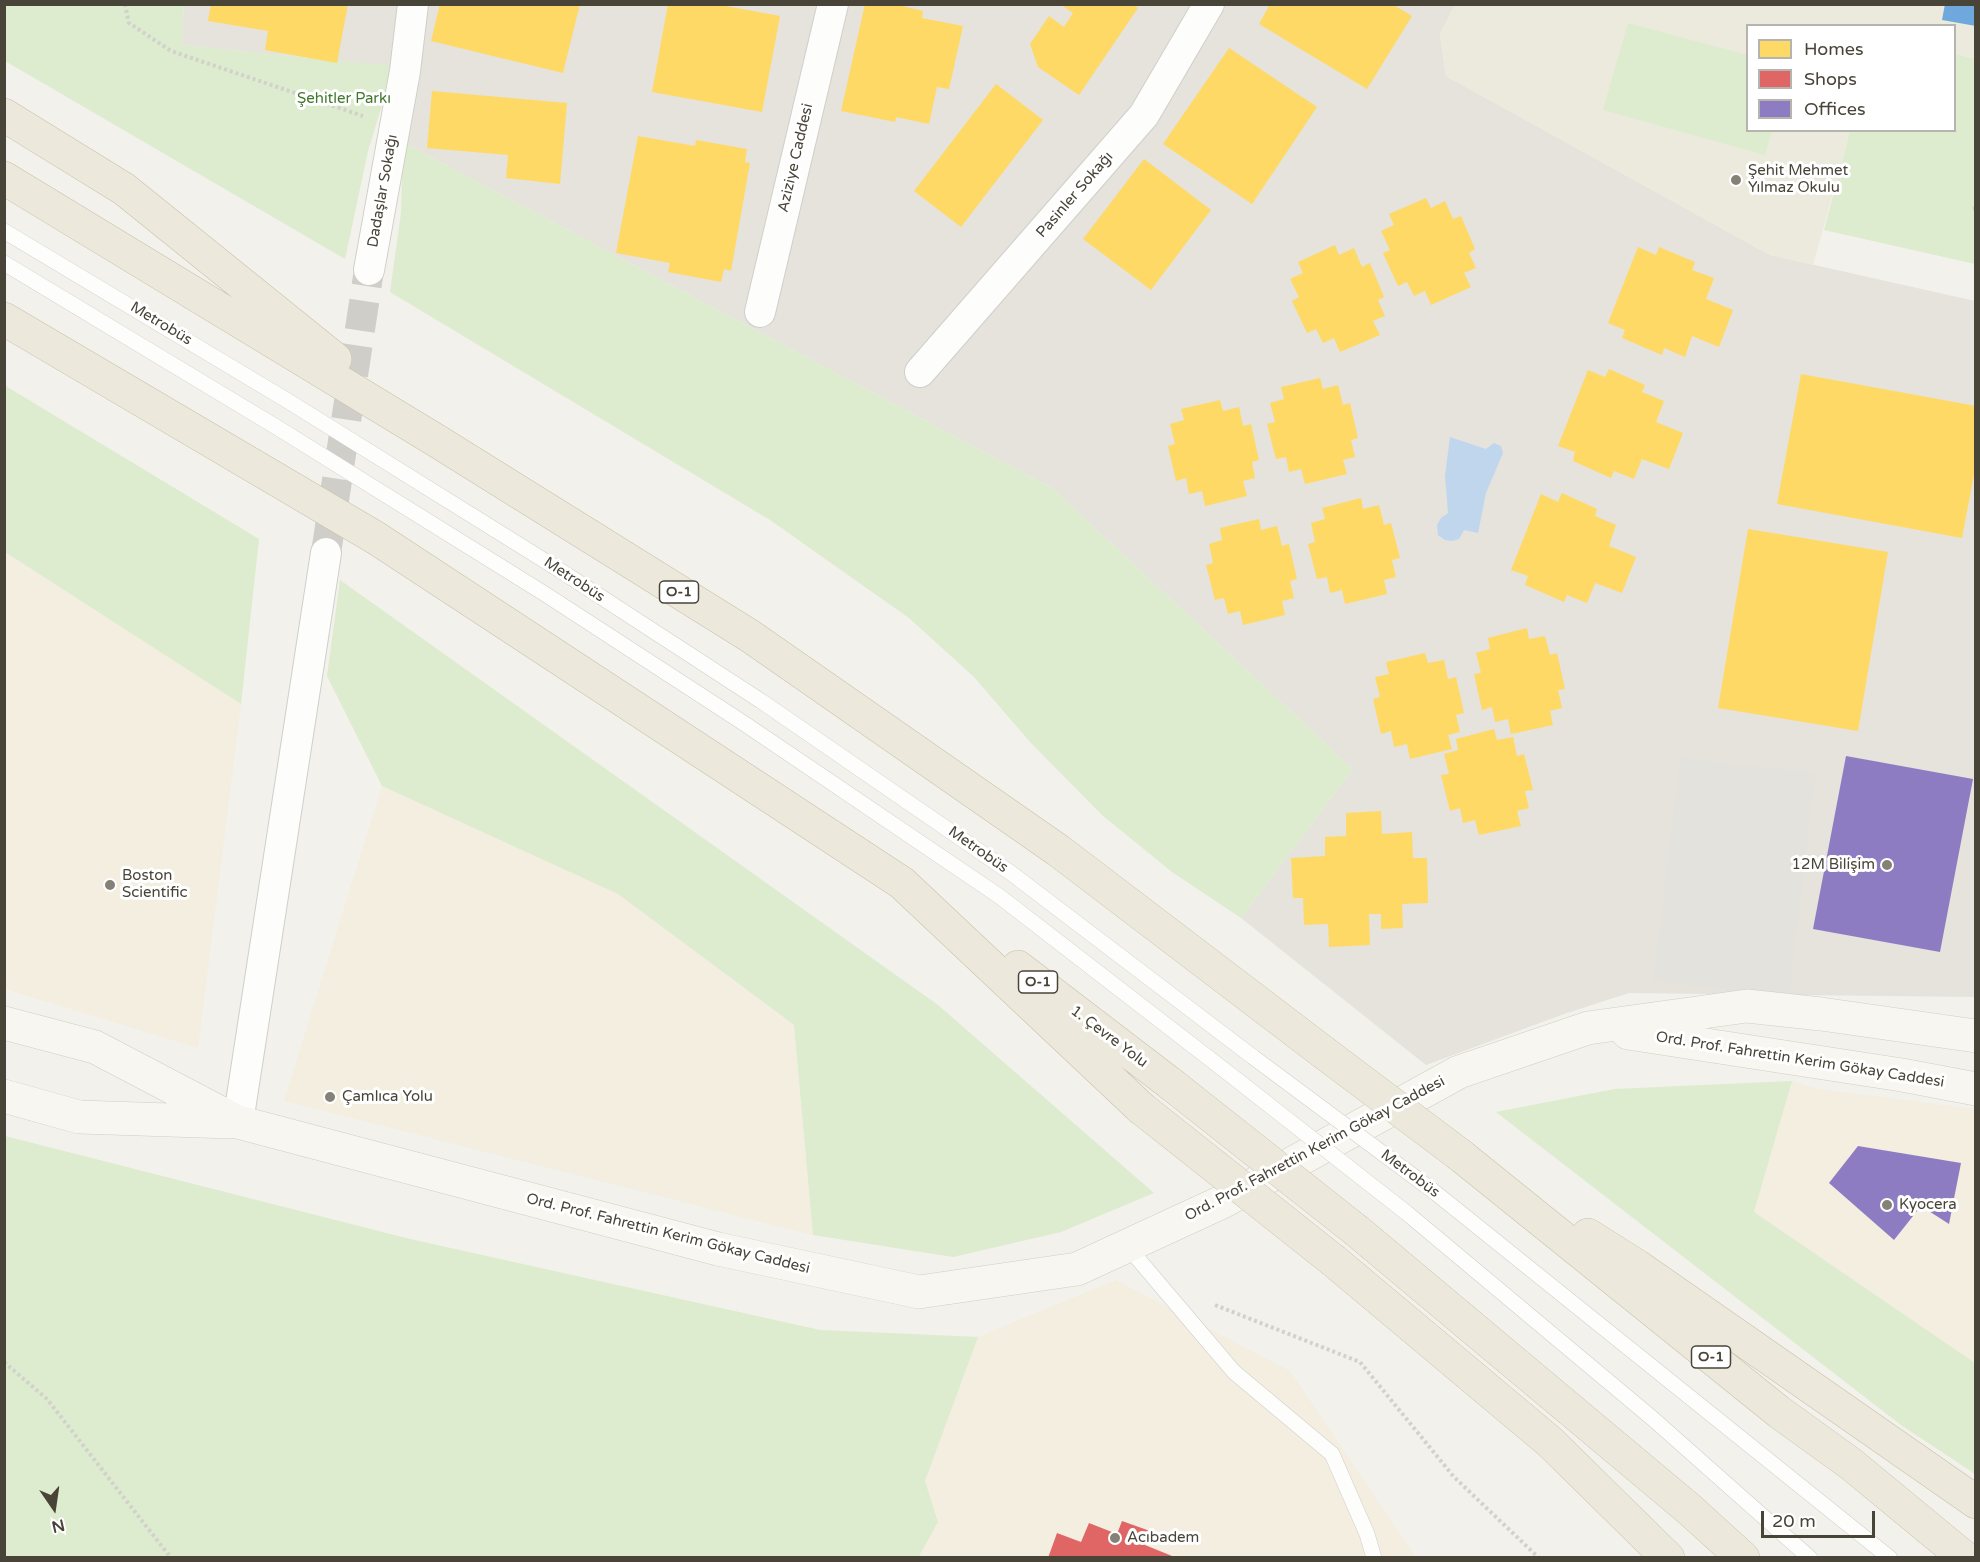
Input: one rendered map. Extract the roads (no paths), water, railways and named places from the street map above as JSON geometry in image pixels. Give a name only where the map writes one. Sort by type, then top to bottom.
[{"type":"highway","points":[[4,115],[124,189],[437,441]]},
{"type":"highway","name":"O-1","points":[[4,178],[437,441],[750,636],[1059,851],[1460,1155],[1779,1412],[1851,1464],[1965,1557]]},
{"type":"highway","name":"O-1","points":[[4,319],[376,538],[902,883]]},
{"type":"highway","points":[[902,883],[1141,1108],[1334,1262],[1550,1442],[1668,1557]]},
{"type":"highway","name":"1. Çevre Yolu","points":[[902,883],[984,941],[1172,1084],[1357,1231],[1689,1509],[1743,1557]]},
{"type":"highway","points":[[1460,1155],[1637,1266],[1976,1502]]},
{"type":"street","name":"Dadaşlar Sokağı","points":[[369,270],[405,71],[413,4]]},
{"type":"street","name":"Aziziye Caddesi","points":[[760,312],[833,4]]},
{"type":"street","name":"Pasinler Sokağı","points":[[920,372],[1144,115],[1209,4]]},
{"type":"street","points":[[238,1122],[326,553]]},
{"type":"street","name":"Ord. Prof. Fahrettin Kerim Gökay Caddesi","points":[[4,1023],[95,1047],[238,1122],[718,1250],[919,1292],[1077,1269],[1222,1202],[1459,1072],[1588,1028],[1747,1006],[1976,1036]]},
{"type":"street","name":"Ord. Prof. Fahrettin Kerim Gökay Caddesi","points":[[1588,1028],[1891,1073],[1976,1089]]},
{"type":"street","name":"Ord. Prof. Fahrettin Kerim Gökay Caddesi","points":[[4,1096],[79,1117],[238,1122]]},
{"type":"lane","name":"Metrobüs","points":[[4,231],[288,401],[558,569],[761,701],[1011,873],[1432,1190],[1890,1557]]},
{"type":"lane","name":"Metrobüs","points":[[4,263],[308,446],[545,594],[735,718],[999,896],[1408,1214],[1652,1418],[1810,1557]]},
{"type":"lane","points":[[1127,1246],[1234,1372],[1332,1454],[1367,1534],[1374,1557]]},
{"type":"water","points":[[1450,437],[1486,449],[1494,443],[1501,446],[1503,453],[1486,493],[1478,533],[1464,530],[1459,539],[1452,541],[1445,540],[1438,535],[1437,525],[1448,513],[1445,476]]},
{"type":"tunnel","points":[[326,553],[369,270]]},
{"type":"place","name":"Şehit Mehmet Yılmaz Okulu","points":[[1736,180]]},
{"type":"place","name":"12M Bilişim","points":[[1887,865]]},
{"type":"place","name":"Boston Scientific","points":[[110,885]]},
{"type":"place","name":"Çamlıca Yolu","points":[[330,1097]]},
{"type":"place","name":"Kyocera","points":[[1887,1205]]},
{"type":"place","name":"Acıbadem","points":[[1115,1538]]},
{"type":"park label","name":"Şehitler Parkı","points":[[344,99]]}]
